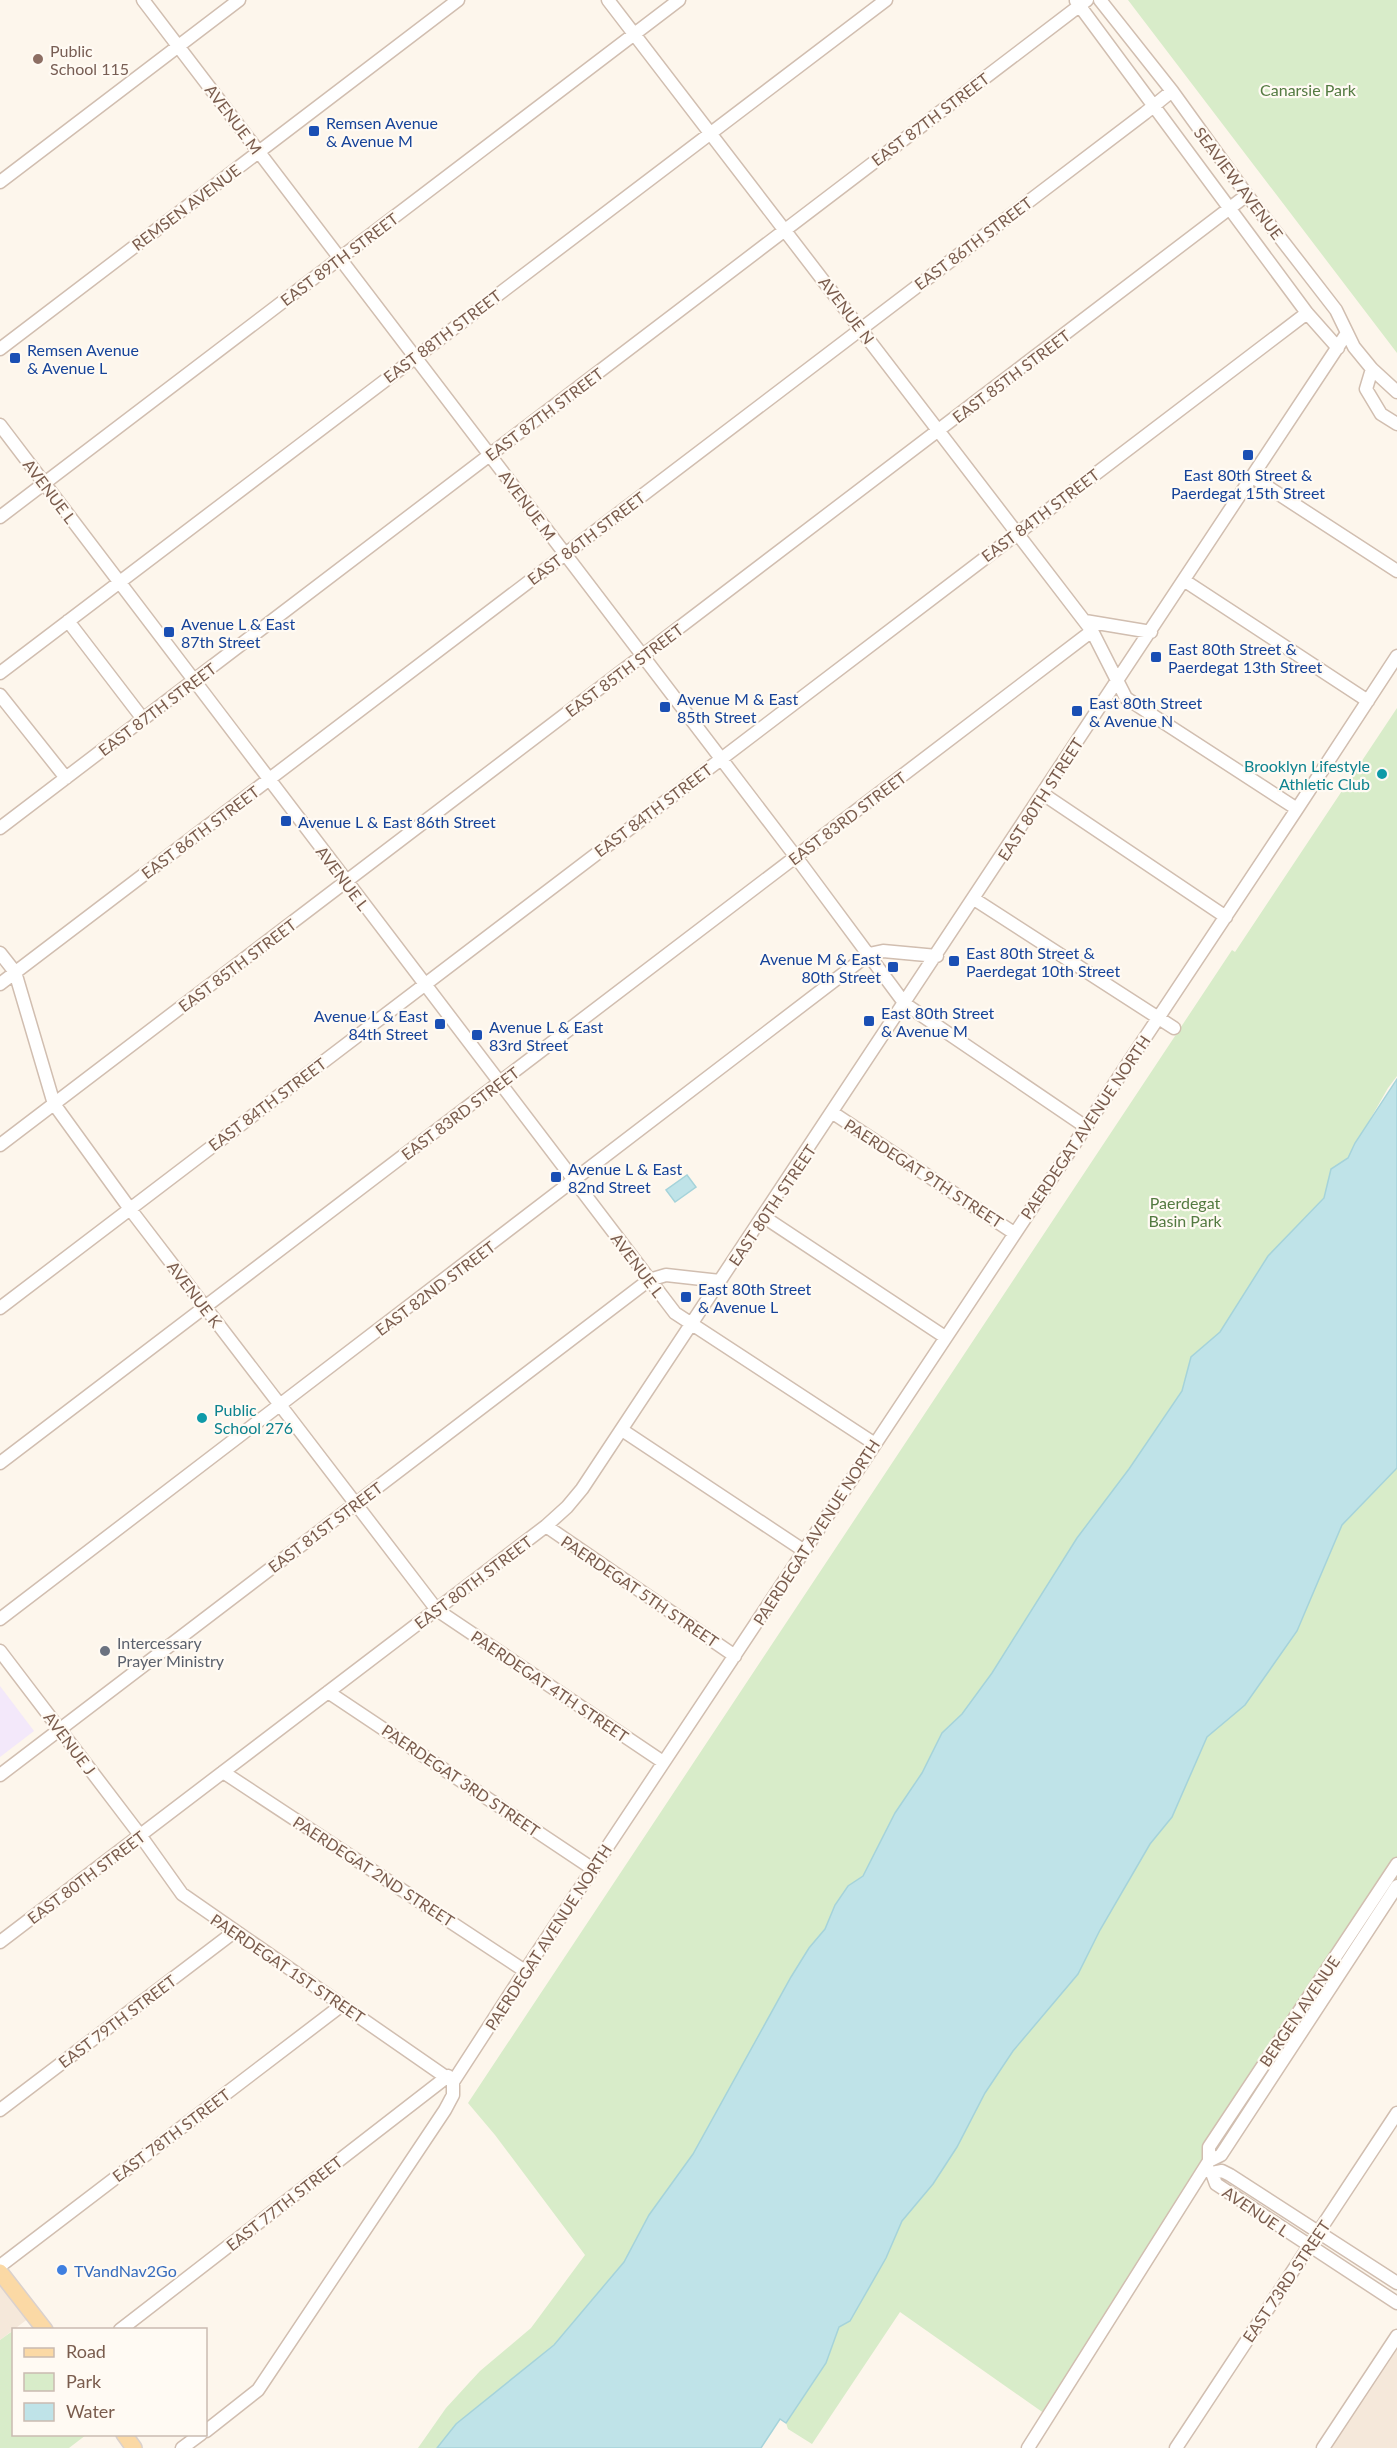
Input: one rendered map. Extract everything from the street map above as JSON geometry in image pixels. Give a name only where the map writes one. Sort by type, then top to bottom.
[{"type":"main road","points":[[0,2272],[43,2328]]},
{"type":"street","name":"AVENUE M","points":[[143,0],[721,758],[905,1004],[1086,1126]]},
{"type":"street","points":[[0,182],[239,0]]},
{"type":"street","name":"REMSEN AVENUE","points":[[0,349],[458,0]]},
{"type":"street","name":"AVENUE N","points":[[608,0],[1088,626],[1126,698],[1298,809]]},
{"type":"street","name":"EAST 89TH STREET","points":[[0,517],[679,0]]},
{"type":"street","name":"EAST 88TH STREET","points":[[0,673],[886,0]]},
{"type":"street","name":"SEAVIEW AVENUE","points":[[1100,0],[1172,90],[1247,195],[1336,310],[1354,347],[1372,369],[1397,392]]},
{"type":"street","name":"SEAVIEW AVENUE","points":[[1081,2],[1307,313],[1338,348]]},
{"type":"street","name":"EAST 87TH STREET","points":[[0,828],[1081,2]]},
{"type":"street","name":"EAST 86TH STREET","points":[[0,984],[1172,90]]},
{"type":"street","name":"EAST 85TH STREET","points":[[0,1145],[1247,195]]},
{"type":"street","name":"EAST 84TH STREET","points":[[0,1308],[1307,313]]},
{"type":"street","name":"EAST 80TH STREET","points":[[0,1942],[437,1610],[546,1526],[567,1507],[582,1489],[693,1324],[1347,333]]},
{"type":"street","points":[[1372,369],[1366,389],[1382,414],[1397,424]]},
{"type":"street","name":"AVENUE L","points":[[0,425],[193,682],[675,1313],[874,1444]]},
{"type":"street","points":[[1254,477],[1397,571]]},
{"type":"street","points":[[1185,581],[1368,700]]},
{"type":"street","points":[[68,621],[143,719]]},
{"type":"street","points":[[1088,626],[1151,632]]},
{"type":"street","name":"EAST 83RD STREET","points":[[0,1463],[796,857],[1088,626]]},
{"type":"street","name":"PAERDEGAT AVENUE NORTH","points":[[207,2430],[258,2390],[445,2110],[453,2095],[451,2079],[735,1656],[803,1550],[1298,809],[1397,656]]},
{"type":"street","points":[[0,695],[66,778]]},
{"type":"street","points":[[1043,794],[1226,917]]},
{"type":"street","points":[[974,899],[1174,1028]]},
{"type":"street","points":[[868,954],[883,951],[937,956]]},
{"type":"street","name":"AVENUE K","points":[[0,953],[15,972],[54,1104],[130,1209],[437,1610]]},
{"type":"street","name":"EAST 82ND STREET","points":[[0,1619],[868,954]]},
{"type":"street","name":"PAERDEGAT 9TH STREET","points":[[833,1113],[1014,1233]]},
{"type":"street","points":[[764,1217],[945,1337]]},
{"type":"street","points":[[649,1280],[666,1275],[720,1281]]},
{"type":"street","name":"EAST 81ST STREET","points":[[0,1775],[649,1280]]},
{"type":"street","points":[[622,1430],[803,1550]]},
{"type":"street","name":"PAERDEGAT 5TH STREET","points":[[546,1526],[735,1656]]},
{"type":"street","name":"PAERDEGAT 4TH STREET","points":[[437,1610],[663,1762]]},
{"type":"street","name":"AVENUE J","points":[[0,1651],[140,1835]]},
{"type":"street","name":"PAERDEGAT 3RD STREET","points":[[328,1692],[593,1869]]},
{"type":"street","name":"PAERDEGAT 2ND STREET","points":[[223,1772],[525,1971]]},
{"type":"street","name":"PAERDEGAT 1ST STREET","points":[[140,1835],[182,1894],[234,1932],[451,2079]]},
{"type":"street","name":"BERGEN AVENUE","points":[[1209,2168],[1209,2147],[1397,1864]]},
{"type":"street","name":"BERGEN AVENUE","points":[[1028,2448],[1209,2168],[1221,2155],[1397,1886]]},
{"type":"street","name":"EAST 79TH STREET","points":[[0,2110],[234,1932]]},
{"type":"street","name":"EAST 78TH STREET","points":[[0,2266],[342,2005]]},
{"type":"street","name":"EAST 77TH STREET","points":[[123,2328],[451,2079]]},
{"type":"street","name":"EAST 73RD STREET","points":[[1176,2448],[1397,2114]]},
{"type":"street","name":"AVENUE L","points":[[1209,2168],[1230,2175],[1397,2283]]},
{"type":"street","name":"AVENUE L","points":[[1209,2168],[1216,2184],[1397,2302]]},
{"type":"street","points":[[1323,2448],[1397,2336]]},
{"type":"street","points":[[182,2448],[198,2436]]},
{"type":"shaded area","points":[[0,1686],[34,1731],[0,1757]]},
{"type":"shaded area","points":[[0,2272],[33,2315],[16,2328],[12,2328],[12,2331],[0,2340]]},
{"type":"shaded area","points":[[1397,2337],[1397,2448],[1324,2448]]},
{"type":"green space","name":"Canarsie Park","points":[[1128,0],[1397,0],[1397,353]]},
{"type":"green space","name":"Paerdegat Basin Park","points":[[1397,708],[1397,1076],[1348,1158],[1327,1187],[1324,1198],[1311,1211],[752,2048],[693,2154],[649,2215],[624,2262],[554,2345],[456,2424],[437,2448],[418,2448],[446,2408],[480,2371],[531,2328],[585,2255],[495,2135],[468,2103],[1232,950],[1235,952]]},
{"type":"green space","points":[[1397,1462],[1397,1887],[1048,2416],[900,2312],[812,2444],[788,2429],[786,2423],[826,2363],[839,2327],[850,2321],[868,2290],[851,2278],[1196,1762],[1207,1737],[1220,1726],[1320,1577],[1342,1525],[1383,1483]]},
{"type":"green space","points":[[12,2331],[12,2436],[85,2436],[69,2448],[0,2448],[0,2340]]},
{"type":"water","points":[[1397,1079],[1397,1468],[1342,1525],[1297,1631],[1245,1705],[1207,1737],[1172,1817],[1150,1844],[1100,1930],[1078,1974],[1013,2051],[985,2093],[957,2147],[933,2184],[902,2221],[886,2258],[850,2321],[839,2327],[826,2363],[786,2423],[780,2419],[761,2448],[437,2448],[456,2424],[554,2345],[624,2262],[649,2215],[693,2154],[791,1977],[809,1948],[825,1929],[835,1905],[848,1886],[863,1876],[895,1813],[922,1773],[942,1733],[962,1714],[992,1673],[1077,1538],[1129,1469],[1182,1391],[1191,1357],[1220,1332],[1268,1256],[1324,1198],[1331,1169],[1348,1158],[1355,1143]]},
{"type":"water","points":[[687,1175],[696,1187],[675,1202],[666,1190]]},
{"type":"place","name":"Public School 115","points":[[38,59]]},
{"type":"place","name":"Remsen Avenue & Avenue M","points":[[314,131]]},
{"type":"place","name":"Remsen Avenue & Avenue L","points":[[15,358]]},
{"type":"place","name":"East 80th Street & Paerdegat 15th Street","points":[[1248,455]]},
{"type":"place","name":"Avenue L & East 87th Street","points":[[169,632]]},
{"type":"place","name":"East 80th Street & Paerdegat 13th Street","points":[[1156,657]]},
{"type":"place","name":"Avenue M & East 85th Street","points":[[665,707]]},
{"type":"place","name":"East 80th Street & Avenue N","points":[[1077,711]]},
{"type":"place","name":"Brooklyn Lifestyle Athletic Club","points":[[1382,774]]},
{"type":"place","name":"Avenue L & East 86th Street","points":[[286,821]]},
{"type":"place","name":"East 80th Street & Paerdegat 10th Street","points":[[954,961]]},
{"type":"place","name":"Avenue M & East 80th Street","points":[[893,967]]},
{"type":"place","name":"East 80th Street & Avenue M","points":[[869,1021]]},
{"type":"place","name":"Avenue L & East 84th Street","points":[[440,1024]]},
{"type":"place","name":"Avenue L & East 83rd Street","points":[[477,1035]]},
{"type":"place","name":"Avenue L & East 82nd Street","points":[[556,1177]]},
{"type":"place","name":"East 80th Street & Avenue L","points":[[686,1297]]},
{"type":"place","name":"Public School 276","points":[[202,1418]]},
{"type":"place","name":"Intercessary Prayer Ministry","points":[[105,1651]]},
{"type":"place","name":"TVandNav2Go","points":[[62,2270]]}]
